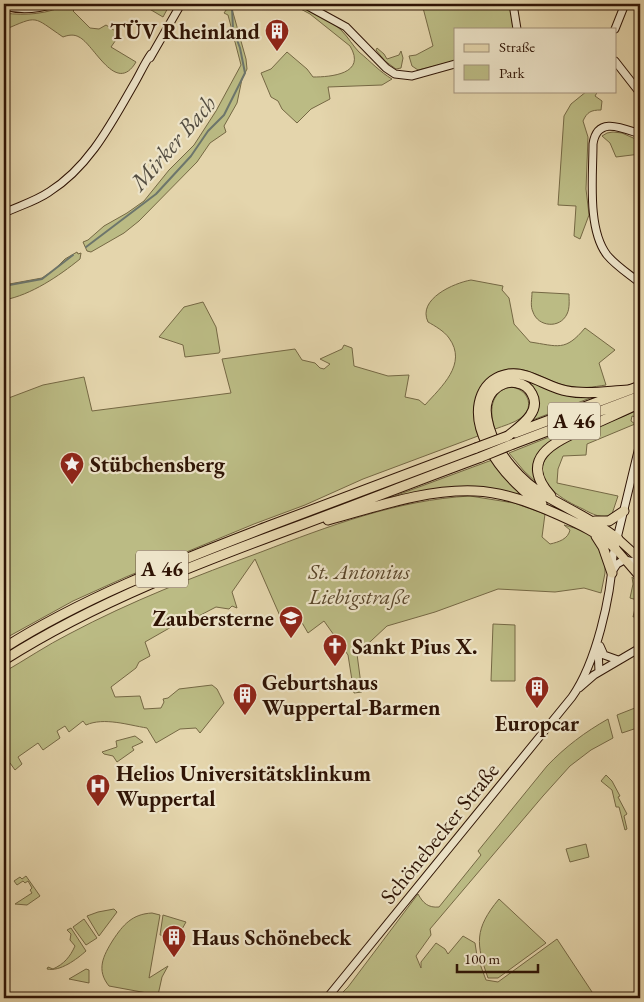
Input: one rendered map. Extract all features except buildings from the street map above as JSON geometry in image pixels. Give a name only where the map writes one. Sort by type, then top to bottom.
[{"type":"highway","points":[[553,512],[522,489],[506,473],[490,450],[480,426],[478,412],[484,390],[495,378],[510,374],[527,377],[567,392],[636,395]]},
{"type":"highway","points":[[511,440],[534,408],[531,392],[517,382],[500,385],[488,399],[486,413],[490,432],[504,456],[522,477],[545,496],[592,520],[618,539]]},
{"type":"highway","name":"A 46","points":[[4,648],[67,613],[153,573],[244,536],[636,395]]},
{"type":"highway","points":[[555,501],[542,485],[538,475],[540,460],[546,449],[636,395]]},
{"type":"highway","name":"A 46","points":[[4,660],[71,622],[147,586],[478,452]]},
{"type":"highway","points":[[303,524],[328,520],[417,497],[459,491],[475,491],[504,495],[553,512],[591,530],[615,548]]},
{"type":"highway","points":[[592,520],[609,521],[624,511]]},
{"type":"highway","points":[[591,530],[603,546],[612,573]]},
{"type":"main road","points":[[4,6],[19,9],[55,4]]},
{"type":"main road","points":[[4,213],[50,192],[83,163],[101,140],[181,4]]},
{"type":"main road","points":[[304,4],[346,27],[386,68],[395,74],[412,76],[454,64]]},
{"type":"main road","points":[[513,4],[518,28]]},
{"type":"main road","points":[[615,28],[625,4]]},
{"type":"main road","points":[[616,62],[640,93]]},
{"type":"main road","points":[[640,134],[622,127],[605,126],[595,134],[593,144],[594,220],[596,233],[608,256],[640,283]]},
{"type":"main road","points":[[586,673],[599,672],[598,641],[612,573],[613,555],[640,443]]},
{"type":"main road","points":[[618,539],[640,561]]},
{"type":"main road","points":[[615,548],[640,578]]},
{"type":"main road","points":[[612,573],[617,564],[624,560],[640,561]]},
{"type":"main road","points":[[598,641],[603,654],[618,660]]},
{"type":"main road","name":"Schönebecker Straße","points":[[327,998],[577,690],[586,673],[598,641]]},
{"type":"main road","name":"Schönebecker Straße","points":[[577,690],[599,672],[640,648]]},
{"type":"green space","points":[[69,4],[79,5],[73,11],[90,28],[99,29],[106,25],[120,34],[111,47],[136,62],[128,71],[121,73],[113,71],[79,37],[71,35],[63,37],[35,20],[30,20],[4,30],[4,13],[37,13]]},
{"type":"green space","points":[[141,4],[170,4],[163,17]]},
{"type":"green space","points":[[422,4],[510,4],[513,28],[454,28],[454,61],[418,70],[412,66],[409,56],[416,55],[433,46]]},
{"type":"green space","points":[[298,5],[332,23],[344,33],[359,52],[392,79],[382,85],[328,87],[330,99],[311,109],[297,123],[282,109],[278,101],[271,97],[261,73],[271,69],[287,52],[307,69],[313,77],[337,75],[351,68],[354,63],[354,55],[350,46],[310,14],[297,7]]},
{"type":"green space","points":[[229,6],[232,9],[247,69],[242,79],[237,103],[224,126],[226,132],[210,143],[197,162],[139,221],[124,233],[91,252],[87,251],[83,242],[104,226],[144,201],[169,170],[194,145],[216,111],[241,65],[228,15],[224,13]]},
{"type":"green space","points":[[377,48],[387,59],[399,55],[401,51],[403,58],[401,68],[396,69],[385,61],[376,50]]},
{"type":"green space","points":[[586,92],[597,92],[595,96],[602,101],[601,110],[590,112],[583,121],[588,137],[586,189],[589,215],[580,239],[574,236],[576,206],[558,205],[564,116],[571,104]]},
{"type":"green space","points":[[613,132],[622,133],[640,141],[640,154],[616,157],[610,143],[602,136]]},
{"type":"green space","points":[[77,252],[78,254],[81,253],[80,259],[54,278],[24,294],[4,300],[4,285],[42,278],[65,259]]},
{"type":"green space","points":[[471,280],[503,286],[502,290],[509,298],[514,324],[530,342],[560,346],[572,341],[585,328],[615,350],[599,363],[606,385],[573,387],[523,370],[508,369],[500,371],[482,386],[475,401],[474,412],[478,436],[363,479],[305,505],[126,577],[73,601],[4,639],[4,403],[7,402],[6,399],[43,385],[84,377],[92,411],[231,393],[222,359],[295,349],[302,360],[315,363],[324,369],[330,364],[320,359],[342,349],[344,345],[352,348],[354,366],[388,376],[409,375],[405,397],[419,400],[425,405],[445,383],[454,366],[456,357],[449,338],[428,322],[426,314],[428,306],[432,299],[447,289]]},
{"type":"green space","points":[[532,292],[569,294],[569,309],[564,319],[554,324],[539,321],[532,310]]},
{"type":"green space","points":[[203,302],[216,327],[220,351],[219,353],[185,357],[183,345],[159,337],[184,307]]},
{"type":"green space","points":[[514,377],[549,390],[598,395],[530,421],[535,392],[496,382]]},
{"type":"green space","points":[[510,387],[516,388],[525,394],[528,398],[528,408],[526,413],[518,420],[495,429],[492,410],[495,398],[498,393]]},
{"type":"green space","points":[[632,404],[544,448],[539,485],[509,453]]},
{"type":"green space","points":[[638,410],[636,417],[632,416],[631,421],[635,424],[587,444],[586,455],[563,456],[558,469],[557,483],[618,496],[612,514],[601,516],[594,514],[559,496],[552,490],[546,483],[543,475],[543,466],[546,457],[552,451],[561,444]]},
{"type":"green space","points":[[492,460],[530,500],[498,491],[373,504]]},
{"type":"green space","name":"St. Antonius Liebigstraße","points":[[470,496],[514,503],[545,514],[542,537],[550,544],[560,541],[567,536],[570,530],[564,525],[591,535],[601,550],[604,562],[605,573],[601,593],[584,588],[555,592],[498,589],[435,612],[387,626],[357,654],[362,692],[354,693],[348,655],[324,621],[308,633],[294,609],[280,616],[255,559],[232,592],[237,608],[232,606],[229,609],[216,607],[189,621],[187,618],[145,642],[150,656],[139,662],[136,668],[111,687],[115,697],[140,696],[144,709],[161,708],[164,702],[163,699],[168,698],[179,689],[212,685],[217,689],[224,703],[200,733],[196,728],[180,729],[156,743],[147,728],[108,722],[86,725],[83,721],[69,732],[65,726],[57,731],[60,738],[43,750],[38,743],[18,757],[22,764],[15,770],[10,763],[4,761],[4,672],[53,643],[92,622],[164,590],[312,533],[390,509],[443,498]]},
{"type":"green space","points":[[632,577],[640,584],[640,615],[633,617],[637,600],[630,598],[633,584]]},
{"type":"green space","points":[[493,624],[515,625],[515,681],[491,681]]},
{"type":"green space","points":[[640,706],[640,727],[622,733],[617,715]]},
{"type":"green space","points":[[608,719],[613,738],[591,750],[570,766],[430,929],[431,935],[416,956],[421,968],[421,962],[436,943],[445,949],[448,954],[463,936],[475,943],[477,956],[486,980],[498,982],[557,939],[596,998],[337,998],[348,987],[418,894],[426,904],[432,907],[439,907],[481,855],[478,851],[547,766],[576,740]]},
{"type":"green space","points":[[135,736],[143,742],[132,747],[134,750],[117,762],[113,756],[102,752],[117,747],[116,741]]},
{"type":"green space","points":[[606,775],[612,781],[627,814],[624,816],[627,829],[625,830],[612,790],[601,781]]},
{"type":"green space","points":[[586,844],[589,857],[570,862],[566,849]]},
{"type":"green space","points":[[26,876],[40,896],[27,905],[15,904],[32,893],[30,890],[32,888],[28,881],[25,883],[23,881],[17,885],[14,881]]},
{"type":"green space","points":[[499,899],[546,943],[498,978],[488,978],[481,956],[481,928]]},
{"type":"green space","points":[[114,909],[117,912],[99,936],[87,916]]},
{"type":"green space","points":[[152,913],[160,915],[149,978],[168,966],[162,977],[158,995],[109,986],[103,974],[102,963],[109,946],[129,921]]},
{"type":"green space","points":[[163,915],[186,922],[177,938],[160,935]]},
{"type":"green space","points":[[84,919],[97,938],[86,945],[73,927]]},
{"type":"green space","points":[[71,928],[86,951],[63,967],[53,969],[71,954],[75,946],[70,940],[71,934],[67,930]]},
{"type":"green space","points":[[86,969],[89,970],[89,983],[69,979]]},
{"type":"waterway","name":"Mirker Bach","points":[[86,247],[156,194],[191,156],[208,131],[224,115],[245,73],[240,48],[233,29],[232,8]]},
{"type":"waterway","name":"Mirker Bach","points":[[4,286],[42,279],[73,255]]},
{"type":"place","name":"TÜV Rheinland","points":[[277,52]]},
{"type":"place","name":"Stübchensberg","points":[[72,485]]},
{"type":"place","name":"Zaubersterne","points":[[291,639]]},
{"type":"place","name":"Sankt Pius X.","points":[[335,667]]},
{"type":"place","name":"Europcar","points":[[537,709]]},
{"type":"place","name":"Geburtshaus Wuppertal-Barmen","points":[[245,716]]},
{"type":"place","name":"Helios Universitätsklinkum Wuppertal","points":[[98,807]]},
{"type":"place","name":"Haus Schönebeck","points":[[174,958]]}]
